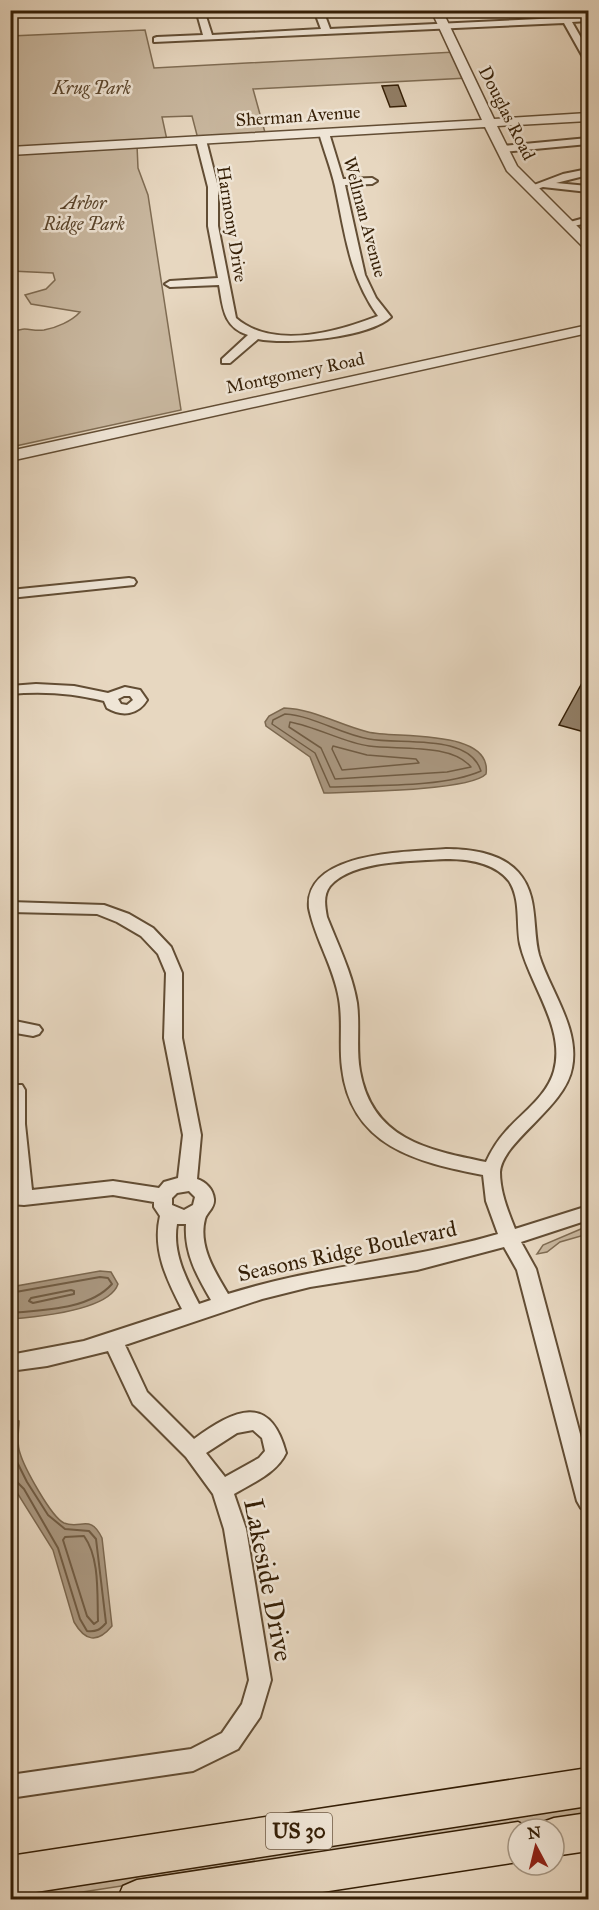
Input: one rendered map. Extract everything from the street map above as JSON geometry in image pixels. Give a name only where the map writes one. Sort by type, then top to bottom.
[{"type":"main road","name":"US 30","points":[[10,1876],[588,1787]]},
{"type":"main road","points":[[566,1835],[588,1832]]},
{"type":"main road","name":"US 30","points":[[137,1899],[506,1844]]},
{"type":"street","points":[[201,10],[208,37]]},
{"type":"street","points":[[318,10],[326,31]]},
{"type":"street","name":"Douglas Road","points":[[436,10],[511,168],[538,186],[568,224],[588,244]]},
{"type":"street","points":[[560,10],[588,57]]},
{"type":"street","points":[[157,40],[588,18]]},
{"type":"street","name":"Sherman Avenue","points":[[10,151],[588,117]]},
{"type":"street","name":"Wellman Avenue","points":[[255,335],[284,339],[309,337],[374,322],[385,317],[360,275],[339,182],[324,133]]},
{"type":"street","name":"Harmony Drive","points":[[201,140],[213,187],[213,226],[231,319],[236,325],[255,335]]},
{"type":"street","points":[[502,149],[588,141]]},
{"type":"street","points":[[538,186],[567,176],[588,172]]},
{"type":"street","points":[[339,182],[372,181]]},
{"type":"street","points":[[538,186],[588,189]]},
{"type":"street","points":[[568,224],[588,220]]},
{"type":"street","points":[[170,284],[223,281]]},
{"type":"street","name":"Montgomery Road","points":[[10,456],[588,329]]},
{"type":"street","points":[[226,361],[255,335]]},
{"type":"street","points":[[10,594],[129,582]]},
{"type":"street","points":[[10,690],[33,687],[72,689],[111,698]]},
{"type":"street","points":[[491,1170],[430,1158],[392,1141],[367,1117],[357,1096],[351,1073],[349,1006],[319,916],[316,896],[326,881],[340,869],[375,861],[450,854],[475,855],[495,862],[513,876],[522,893],[533,966],[562,1035],[564,1068],[551,1094],[504,1146],[491,1170],[495,1202],[510,1240],[526,1269],[588,1501]]},
{"type":"street","points":[[10,907],[98,909],[123,918],[147,932],[165,951],[174,973],[173,1038],[192,1135],[187,1183]]},
{"type":"street","points":[[10,1026],[33,1030]]},
{"type":"street","points":[[16,1090],[13,1126],[17,1197],[113,1188],[163,1196]]},
{"type":"street","points":[[187,1183],[198,1186],[205,1194],[204,1206],[196,1214],[183,1217],[170,1214],[163,1207],[163,1196],[174,1185],[187,1183]]},
{"type":"street","name":"Seasons Ridge Boulevard","points":[[10,1363],[28,1362],[113,1341],[194,1312],[298,1282],[393,1267],[510,1240],[588,1213]]},
{"type":"street","points":[[170,1214],[166,1230],[169,1258],[194,1312]]},
{"type":"street","points":[[196,1214],[194,1233],[197,1258],[223,1304]]},
{"type":"street","name":"Lakeside Drive","points":[[10,1787],[193,1760],[230,1741],[252,1709],[260,1680],[235,1528],[222,1490],[193,1451],[141,1398],[113,1341]]},
{"type":"street","points":[[193,1451],[230,1425],[251,1419],[268,1427],[274,1438],[276,1453],[266,1464],[222,1490]]},
{"type":"green space","name":"Krug Park","points":[[145,30],[154,68],[455,52],[468,78],[253,89],[266,136],[198,139],[192,116],[162,117],[167,140],[11,149],[11,36]]},
{"type":"green space","name":"Arbor Ridge Park","points":[[137,145],[138,168],[148,195],[181,410],[11,447],[10,333],[21,329],[54,328],[80,312],[31,304],[25,295],[46,289],[55,280],[53,273],[11,271],[11,152]]},
{"type":"green space","points":[[588,1226],[588,1234],[560,1242],[547,1252],[537,1254],[543,1245]]},
{"type":"green space","points":[[588,1802],[588,1817],[566,1820],[566,1817],[506,1817],[506,1828],[37,1899],[11,1900],[11,1891]]},
{"type":"water","points":[[284,708],[306,711],[368,732],[440,738],[459,742],[474,749],[484,759],[486,774],[476,780],[435,787],[324,793],[310,757],[266,726],[265,722],[269,716]]},
{"type":"water","points":[[100,1271],[111,1272],[118,1284],[112,1293],[101,1301],[70,1311],[11,1319],[11,1287]]},
{"type":"water","points":[[11,1417],[19,1421],[18,1445],[23,1460],[32,1480],[52,1512],[64,1523],[93,1526],[102,1538],[112,1626],[96,1638],[82,1633],[74,1622],[53,1550],[11,1483]]},
{"type":"building","points":[[398,85],[406,106],[390,107],[382,86]]},
{"type":"building","points":[[588,672],[588,733],[559,725]]}]
